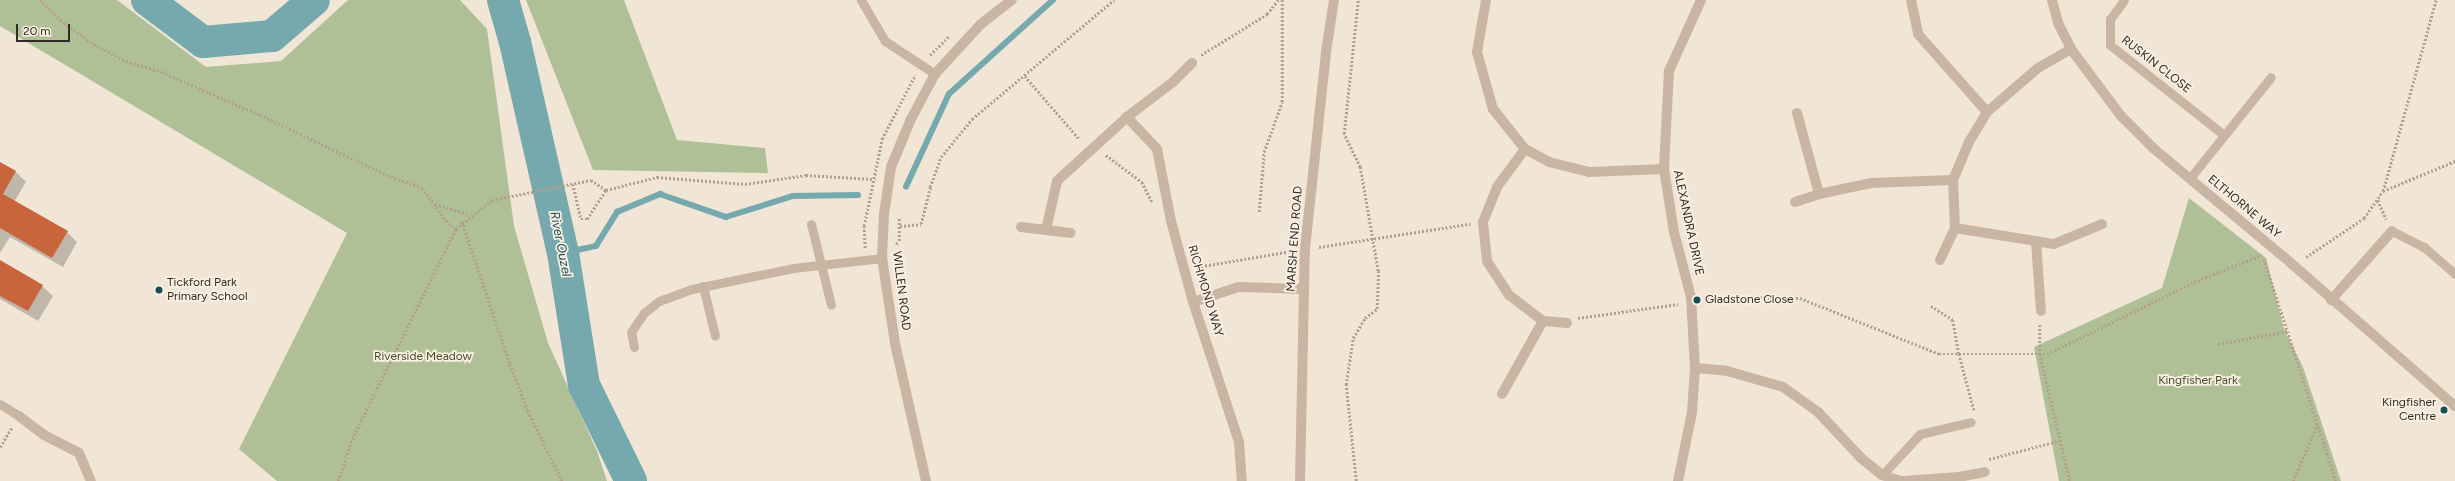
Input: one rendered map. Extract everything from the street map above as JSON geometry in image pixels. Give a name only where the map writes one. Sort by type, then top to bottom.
[{"type":"street","name":"WILLEN ROAD","points":[[926,481],[894,342],[882,258],[884,214],[891,167],[911,119],[935,74],[981,24],[1012,0]]},
{"type":"street","name":"MARSH END ROAD","points":[[1300,481],[1305,249],[1326,52],[1334,0]]},
{"type":"street","points":[[1486,0],[1477,52],[1493,109],[1525,149],[1549,162],[1589,172],[1664,168]]},
{"type":"street","name":"ALEXANDRA DRIVE","points":[[1678,481],[1692,412],[1695,368],[1691,297],[1674,232],[1664,168],[1670,71],[1701,0]]},
{"type":"street","points":[[1910,0],[1918,34],[1986,112]]},
{"type":"street","name":"ELTHORNE WAY","points":[[2052,0],[2058,23],[2071,49],[2121,116],[2153,148],[2284,257],[2331,300],[2455,406]]},
{"type":"street","points":[[1940,260],[1955,228],[1953,180],[1969,142],[1986,112],[2038,68],[2071,49]]},
{"type":"street","points":[[1046,230],[1057,181],[1127,117],[1173,82],[1192,63]]},
{"type":"street","points":[[1797,113],[1819,194]]},
{"type":"street","name":"RICHMOND WAY","points":[[1127,117],[1157,149],[1171,221],[1193,302],[1239,442],[1242,481]]},
{"type":"street","points":[[1525,149],[1497,187],[1482,222],[1487,261],[1509,295],[1543,321],[1567,323]]},
{"type":"street","points":[[1795,202],[1819,194],[1871,183],[1953,180]]},
{"type":"street","points":[[1955,228],[2054,244],[2102,224]]},
{"type":"street","points":[[1021,227],[1071,233]]},
{"type":"street","points":[[2331,300],[2392,231]]},
{"type":"street","points":[[2036,242],[2041,311]]},
{"type":"street","points":[[1193,302],[1239,287],[1304,289]]},
{"type":"street","points":[[1502,394],[1543,321]]},
{"type":"street","points":[[1695,368],[1727,371],[1783,387],[1818,412],[1861,458],[1882,475],[1902,481],[1960,479],[1986,472]]},
{"type":"street","points":[[19,416],[44,435],[79,453],[92,481]]},
{"type":"lane","points":[[862,0],[885,41],[935,74]]},
{"type":"lane","name":"RUSKIN CLOSE","points":[[2124,0],[2110,19],[2110,45],[2224,135]]},
{"type":"lane","points":[[2190,178],[2272,77]]},
{"type":"lane","points":[[811,224],[831,305]]},
{"type":"lane","points":[[2392,231],[2424,247],[2455,274]]},
{"type":"lane","points":[[634,347],[631,332],[644,313],[659,301],[703,286],[792,268],[882,258]]},
{"type":"lane","points":[[703,286],[716,336]]},
{"type":"lane","points":[[0,404],[19,416]]},
{"type":"lane","points":[[1882,475],[1920,434],[1971,422]]},
{"type":"path","points":[[40,0],[64,23],[94,44],[126,60],[162,72],[246,108],[387,175],[422,188],[448,223],[456,228]]},
{"type":"path","points":[[900,226],[921,224],[930,187],[941,158],[972,119],[1114,0]]},
{"type":"path","points":[[1192,63],[1207,50],[1267,14],[1278,0]]},
{"type":"path","points":[[1259,212],[1264,152],[1282,102],[1282,0]]},
{"type":"path","points":[[1354,481],[1346,385],[1353,338],[1365,318],[1377,309],[1378,271],[1371,239],[1360,167],[1344,134],[1358,0]]},
{"type":"path","points":[[1567,323],[1576,318],[1678,304],[1691,297],[1800,298],[1939,354],[2047,354],[2194,282],[2262,255],[2302,260],[2364,218],[2383,191],[2436,0]]},
{"type":"path","points":[[2383,191],[2455,160]]},
{"type":"path","points":[[572,184],[581,219],[588,219],[606,190],[657,177],[745,184],[806,175],[872,179],[864,226],[865,260]]},
{"type":"path","points":[[338,481],[352,439],[456,228],[462,221],[492,200],[503,197],[591,180],[606,190]]},
{"type":"path","points":[[2378,199],[2392,231]]},
{"type":"path","points":[[435,204],[470,215]]},
{"type":"path","points":[[462,221],[510,364],[528,411],[562,481]]},
{"type":"path","points":[[1184,269],[1482,222]]},
{"type":"path","points":[[2262,255],[2336,481]]},
{"type":"path","points":[[1932,306],[1953,320],[1959,354],[1974,408],[1971,422]]},
{"type":"path","points":[[2041,311],[2040,354],[2062,440],[2070,481]]},
{"type":"path","points":[[2218,344],[2288,331]]},
{"type":"path","points":[[0,447],[19,416]]},
{"type":"path","points":[[2293,481],[2317,425]]},
{"type":"path","points":[[1986,472],[1988,459],[2062,440]]},
{"type":"green space","name":"Riverside Meadow","points":[[0,0],[117,0],[206,67],[281,61],[348,0],[460,0],[487,29],[514,226],[548,343],[597,451],[607,481],[277,481],[239,449],[347,233],[0,26]]},
{"type":"green space","points":[[526,0],[624,0],[677,140],[765,148],[768,173],[593,170]]},
{"type":"green space","name":"Kingfisher Park","points":[[2189,198],[2266,258],[2284,329],[2303,367],[2341,481],[2059,481],[2034,347],[2162,288]]},
{"type":"building","points":[[0,162],[16,171],[3,194],[68,231],[52,258],[0,228]]},
{"type":"building","points":[[0,260],[43,285],[28,311],[0,296]]},
{"type":"waterway","name":"River Ouzel","points":[[147,0],[203,42],[272,36],[314,0]]},
{"type":"waterway","name":"River Ouzel","points":[[503,0],[515,42],[563,253],[584,385],[631,481]]},
{"type":"waterway","points":[[906,187],[949,94],[1053,0]]},
{"type":"waterway","points":[[563,253],[596,246],[617,212],[660,194],[726,217],[793,196],[858,195]]},
{"type":"place","name":"Tickford Park Primary School","points":[[159,290]]},
{"type":"place","name":"Gladstone Close","points":[[1697,300]]},
{"type":"place","name":"Kingfisher Centre","points":[[2444,410]]}]
